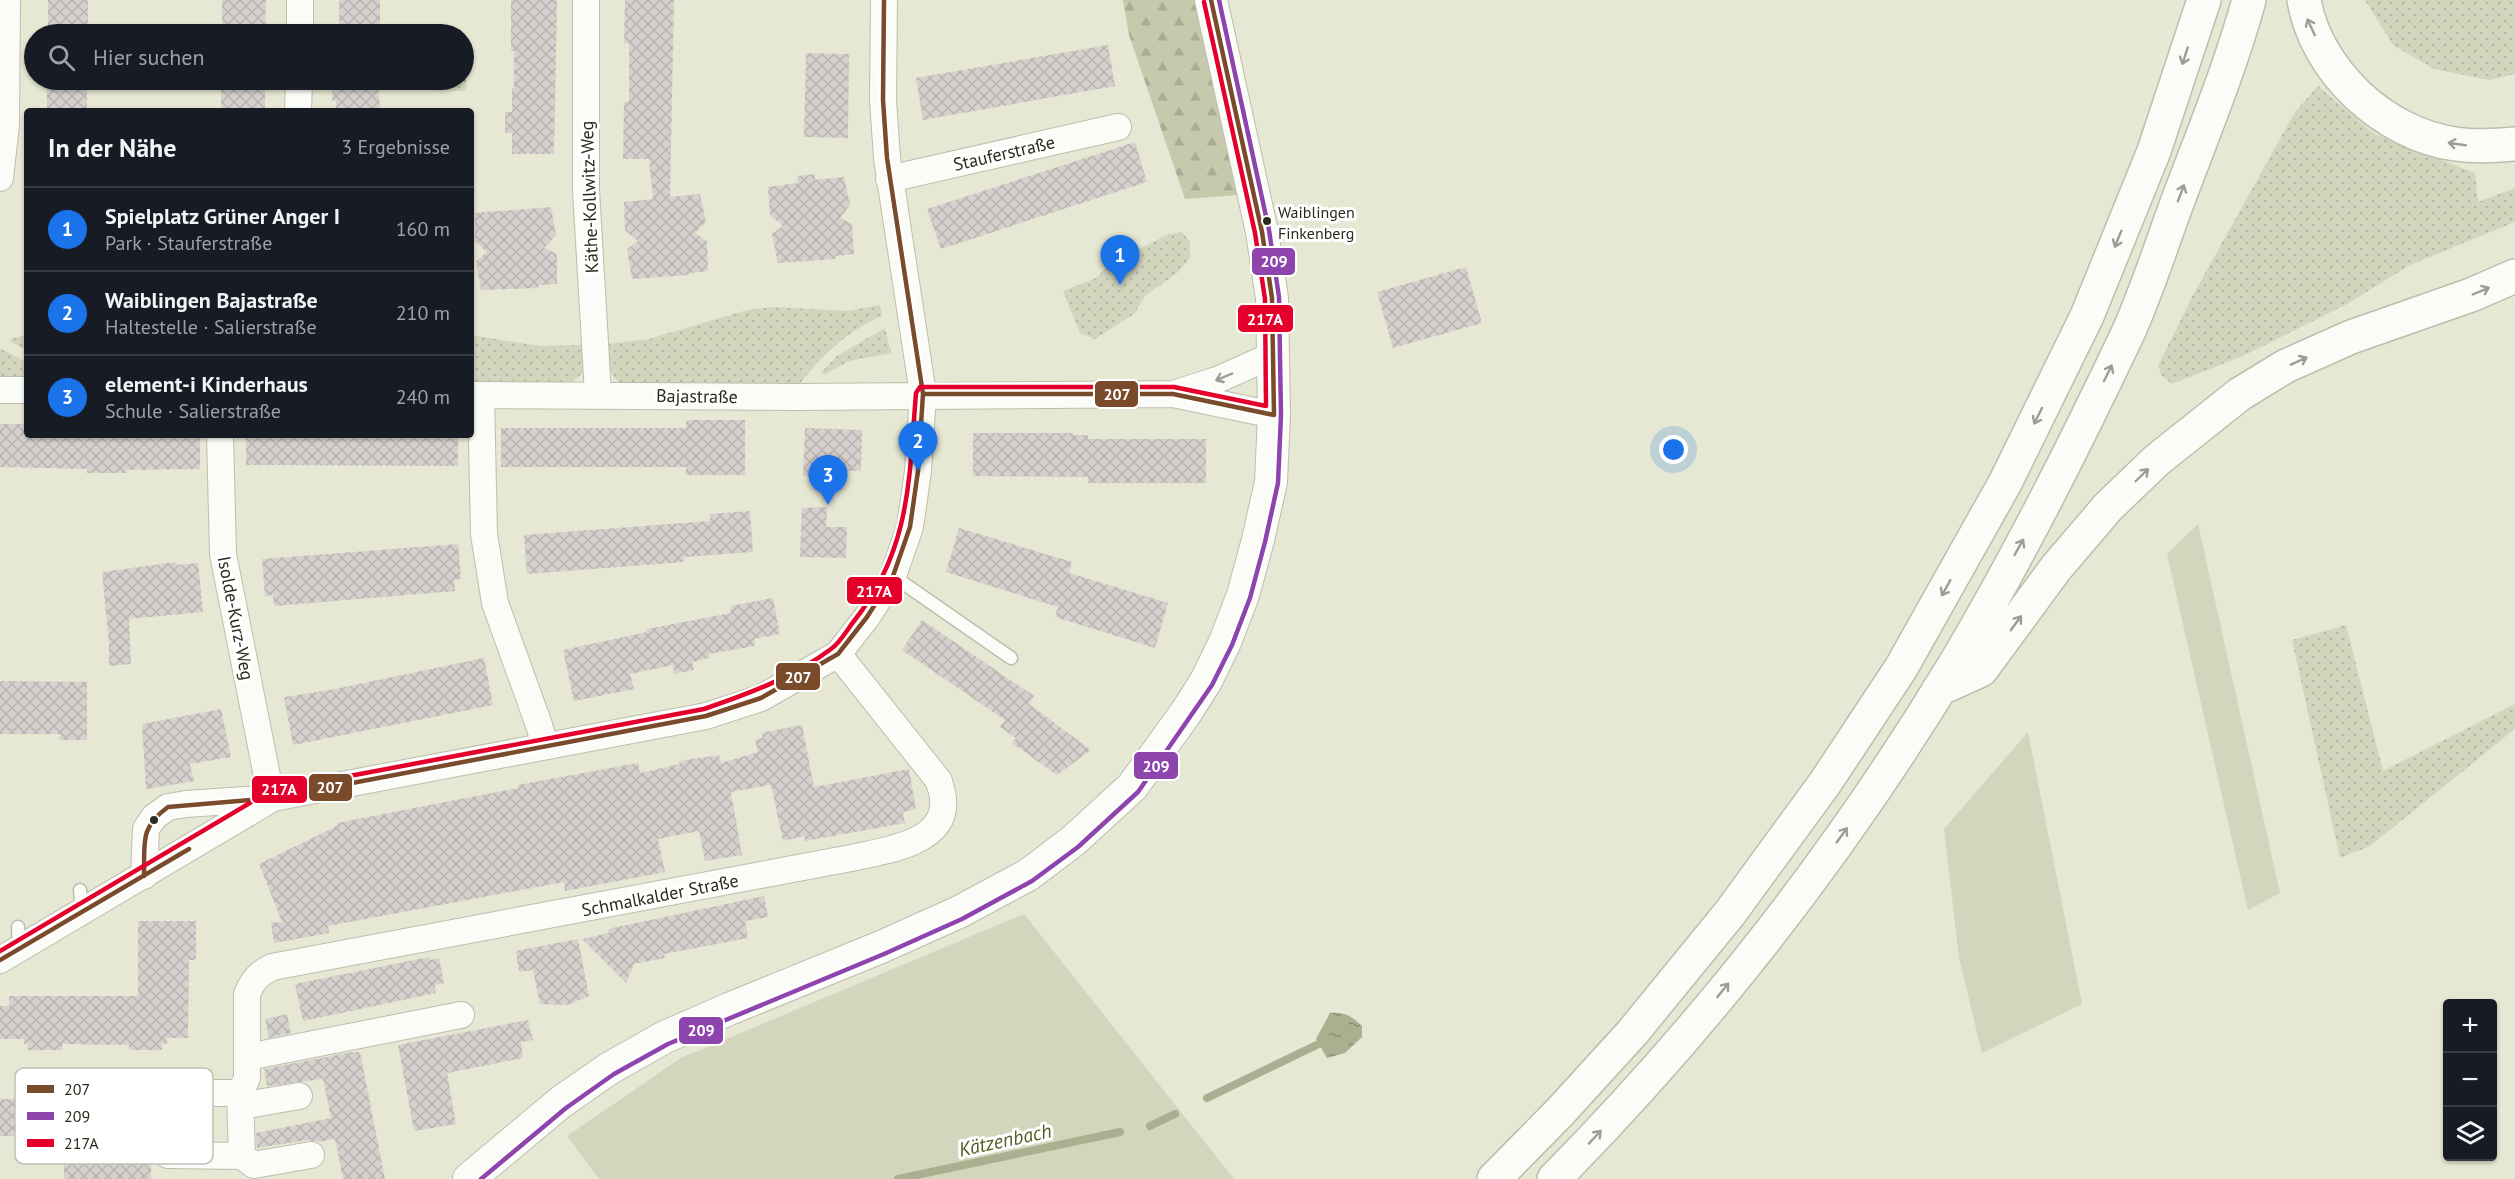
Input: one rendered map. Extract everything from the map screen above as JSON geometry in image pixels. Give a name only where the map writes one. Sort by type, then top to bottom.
[{"type":"highway","points":[[1494,1179],[1559,1113],[1632,1032],[1730,913],[1825,783],[1901,668],[2005,483],[2087,316],[2154,151],[2204,0]]},
{"type":"highway","points":[[1554,1179],[1673,1050],[1767,936],[1860,810],[1959,657],[2045,500],[2129,330],[2192,163],[2249,0]]},
{"type":"highway","points":[[2304,0],[2307,19],[2325,56],[2350,87],[2379,114],[2416,133],[2454,144],[2492,147],[2515,144]]},
{"type":"highway","points":[[1939,689],[1981,670],[2056,568],[2109,507],[2157,460],[2240,394],[2286,366],[2351,337],[2471,295],[2515,276]]},
{"type":"street","points":[[0,178],[6,125],[7,0]]},
{"type":"street","points":[[300,0],[300,24]]},
{"type":"street","name":"Käthe-Kollwitz-Weg","points":[[586,0],[586,190],[598,394]]},
{"type":"street","points":[[144,876],[146,829],[160,811],[186,804],[273,798],[706,716],[761,698],[838,654],[867,617],[893,576],[910,526],[918,471],[923,394],[889,179],[883,100],[884,0]]},
{"type":"street","points":[[469,1179],[561,1102],[640,1050],[696,1022],[881,947],[959,912],[1028,875],[1073,841],[1132,787],[1167,741],[1206,681],[1225,642],[1243,595],[1258,540],[1271,482],[1274,415],[1272,298],[1262,232],[1211,0]]},
{"type":"street","points":[[298,108],[299,90]]},
{"type":"street","name":"Stauferstraße","points":[[889,179],[1118,127]]},
{"type":"street","points":[[1173,394],[1218,380],[1273,355]]},
{"type":"street","points":[[0,390],[24,390]]},
{"type":"street","points":[[923,394],[1173,394],[1274,415]]},
{"type":"street","name":"Bajastraße","points":[[476,395],[798,397],[923,394]]},
{"type":"street","points":[[476,395],[484,534],[495,603],[540,725],[544,746]]},
{"type":"street","name":"Isolde-Kurz-Weg","points":[[220,438],[223,554],[273,798]]},
{"type":"street","name":"Schmalkalder Straße","points":[[242,1156],[241,1099],[247,1078],[248,1057],[247,994],[252,981],[272,967],[851,858],[918,841],[930,832],[939,821],[944,801],[939,781],[838,654]]},
{"type":"street","points":[[12,945],[81,901],[144,876],[273,798]]},
{"type":"street","points":[[248,1057],[461,1015]]},
{"type":"street","points":[[213,1097],[241,1099],[299,1096]]},
{"type":"street","points":[[213,1156],[242,1156],[254,1166],[311,1155]]},
{"type":"lane","points":[[893,576],[1011,658]]},
{"type":"shaded area","points":[[2365,0],[2515,0],[2515,74],[2489,80],[2434,69],[2393,45]]},
{"type":"shaded area","points":[[2318,86],[2374,134],[2475,173],[2478,202],[2515,188],[2515,222],[2410,265],[2347,304],[2247,354],[2172,384],[2162,376],[2158,366],[2193,295],[2295,112]]},
{"type":"shaded area","points":[[1182,232],[1190,242],[1190,258],[1177,273],[1145,296],[1134,314],[1095,339],[1080,333],[1063,291],[1096,278],[1111,263],[1169,234]]},
{"type":"shaded area","points":[[880,305],[882,316],[857,329],[836,345],[798,386],[622,383],[613,376],[609,366],[608,344],[649,339],[747,310],[774,307],[846,311]]},
{"type":"shaded area","points":[[885,328],[891,353],[849,361],[824,375],[821,373],[837,356]]},
{"type":"shaded area","points":[[24,335],[24,349],[8,340]]},
{"type":"shaded area","points":[[474,335],[539,346],[583,345],[582,374],[569,384],[474,383]]},
{"type":"shaded area","points":[[0,348],[24,360],[24,380],[0,378]]},
{"type":"shaded area","points":[[2198,524],[2280,893],[2248,910],[2167,554]]},
{"type":"shaded area","points":[[2346,625],[2383,771],[2515,704],[2515,729],[2370,846],[2340,858],[2292,640]]},
{"type":"shaded area","points":[[2028,732],[2082,1004],[1982,1053],[1959,958],[1944,829]]},
{"type":"shaded area","points":[[1024,914],[1234,1179],[599,1179],[567,1136],[681,1058]]},
{"type":"green space","points":[[1123,0],[1199,0],[1238,195],[1185,199],[1129,35]]},
{"type":"water","points":[[1330,1013],[1348,1015],[1355,1020],[1362,1026],[1362,1037],[1345,1053],[1327,1058],[1316,1039]]},
{"type":"building","points":[[48,0],[88,0],[88,24],[48,24]]},
{"type":"building","points":[[222,0],[266,0],[265,24],[222,24]]},
{"type":"building","points":[[339,0],[380,0],[380,24],[339,24]]},
{"type":"building","points":[[511,0],[557,0],[554,154],[512,154],[512,133],[505,133],[505,112],[512,112],[512,88],[514,88]]},
{"type":"building","points":[[625,0],[674,0],[670,197],[700,194],[706,222],[695,233],[707,241],[708,271],[689,275],[632,279],[627,249],[638,241],[625,230],[624,202],[653,199],[649,159],[623,159],[624,102],[629,102],[629,43],[624,43]]},
{"type":"building","points":[[1108,45],[1115,86],[923,120],[916,78]]},
{"type":"building","points":[[806,53],[849,54],[848,138],[804,137]]},
{"type":"building","points":[[47,90],[87,90],[87,108],[47,108]]},
{"type":"building","points":[[221,90],[265,90],[265,108],[221,108]]},
{"type":"building","points":[[333,90],[379,90],[380,108],[336,108],[336,101],[332,101]]},
{"type":"building","points":[[1135,142],[1147,182],[941,249],[927,209]]},
{"type":"building","points":[[815,174],[815,180],[844,177],[850,205],[840,218],[852,224],[854,254],[836,256],[835,259],[778,263],[772,234],[783,226],[770,215],[768,187],[798,183],[797,176]]},
{"type":"building","points":[[551,207],[556,235],[544,248],[557,254],[557,284],[539,285],[538,288],[481,290],[476,261],[487,252],[475,241],[475,213]]},
{"type":"building","points":[[1466,267],[1482,323],[1393,348],[1377,292]]},
{"type":"building","points":[[686,420],[745,420],[745,475],[686,475],[686,467],[501,467],[501,428],[686,428]]},
{"type":"building","points":[[0,424],[24,424],[24,438],[200,438],[200,469],[87,473],[87,469],[0,467]]},
{"type":"building","points":[[805,428],[862,430],[861,471],[828,470],[828,476],[803,476]]},
{"type":"building","points":[[973,433],[1073,433],[1073,435],[1088,435],[1088,439],[1206,439],[1206,483],[1088,483],[1088,477],[973,476]]},
{"type":"building","points":[[246,438],[458,438],[458,466],[246,465]]},
{"type":"building","points":[[827,507],[826,527],[847,527],[846,558],[800,557],[802,508]]},
{"type":"building","points":[[750,511],[753,552],[684,557],[684,562],[527,574],[524,535],[710,521],[710,514]]},
{"type":"building","points":[[959,528],[1072,562],[1069,573],[1168,603],[1155,648],[1055,617],[1058,607],[946,572]]},
{"type":"building","points":[[458,544],[461,579],[454,580],[455,591],[274,606],[273,595],[265,596],[262,559]]},
{"type":"building","points":[[176,562],[177,565],[198,563],[203,612],[129,619],[131,664],[109,666],[102,572]]},
{"type":"building","points":[[773,598],[780,634],[754,639],[755,646],[709,654],[710,658],[692,662],[694,670],[674,674],[673,665],[630,674],[634,689],[574,701],[563,650],[647,632],[647,629],[731,613],[730,606]]},
{"type":"building","points":[[922,620],[1034,696],[1029,704],[1091,750],[1057,775],[1012,743],[1016,738],[1000,727],[1005,720],[902,650]]},
{"type":"building","points":[[484,658],[493,705],[293,745],[284,697],[330,690]]},
{"type":"building","points":[[0,681],[87,682],[87,740],[60,740],[60,734],[0,734]]},
{"type":"building","points":[[221,709],[231,757],[190,764],[194,781],[146,789],[142,724]]},
{"type":"building","points":[[802,725],[814,787],[909,769],[916,809],[903,812],[905,823],[805,841],[804,836],[783,841],[771,785],[731,792],[742,855],[705,861],[699,831],[658,839],[665,872],[565,891],[564,882],[328,926],[329,933],[274,943],[271,923],[282,922],[259,864],[337,826],[337,823],[518,788],[518,785],[638,763],[640,773],[680,764],[679,761],[719,755],[721,763],[758,752],[755,739],[763,738],[761,733]]},
{"type":"building","points":[[764,896],[768,917],[745,921],[748,938],[664,954],[665,958],[634,964],[626,983],[582,939],[609,933],[608,929]]},
{"type":"building","points":[[138,921],[196,921],[196,960],[189,960],[188,1038],[167,1038],[167,1044],[162,1044],[162,1050],[129,1050],[129,1045],[62,1044],[62,1050],[28,1050],[28,1044],[24,1044],[24,1039],[0,1039],[0,1006],[9,1006],[9,996],[138,996]]},
{"type":"building","points":[[578,939],[589,996],[567,1005],[540,1004],[533,970],[519,972],[516,951]]},
{"type":"building","points":[[429,957],[430,960],[439,958],[444,983],[435,985],[436,993],[303,1021],[295,984]]},
{"type":"building","points":[[287,1014],[291,1033],[269,1038],[265,1019]]},
{"type":"building","points":[[528,1020],[533,1040],[521,1042],[523,1058],[447,1073],[456,1124],[414,1131],[398,1045]]},
{"type":"building","points":[[360,1052],[385,1179],[343,1179],[335,1139],[318,1142],[308,1140],[257,1148],[256,1133],[331,1118],[323,1079],[267,1086],[264,1069]]},
{"type":"building","points":[[0,1099],[15,1099],[15,1136],[0,1136]]},
{"type":"building","points":[[64,1164],[151,1164],[151,1179],[64,1179]]},
{"type":"waterway","name":"Kätzenbach","points":[[1207,1098],[1327,1040]]},
{"type":"waterway","name":"Kätzenbach","points":[[1150,1126],[1175,1114]]},
{"type":"waterway","name":"Kätzenbach","points":[[898,1179],[1120,1132]]},
{"type":"transit line","name":"207","points":[[144,876],[144,845],[148,829],[168,807],[273,798],[706,716],[761,698],[838,654],[867,617],[893,576],[910,527],[918,471],[923,394],[887,158],[883,100],[884,0]]},
{"type":"transit line","name":"207","points":[[923,394],[1173,394],[1274,415],[1272,298],[1262,232],[1211,0]]},
{"type":"transit line","name":"209","points":[[481,1179],[566,1108],[614,1074],[668,1044],[884,954],[962,919],[1032,881],[1078,847],[1138,792],[1212,685],[1232,645],[1250,598],[1265,542],[1278,483],[1281,415],[1279,297],[1269,230],[1219,0]]},
{"type":"transit line","name":"217A","points":[[0,951],[270,791],[704,709],[770,684],[817,659],[843,636],[873,594],[887,567],[904,512],[916,393],[920,387],[1174,387],[1266,406],[1265,299],[1255,233],[1204,2]]},
{"type":"transit line","name":"207","points":[[0,960],[189,849]]},
{"type":"place","name":"Waiblingen Finkenberg","points":[[1267,221]]},
{"type":"place","name":"Spielplatz Grüner Anger I","points":[[1120,285]]},
{"type":"place","name":"Waiblingen Bajastraße","points":[[918,471]]},
{"type":"place","name":"element-i Kinderhaus","points":[[828,505]]}]
